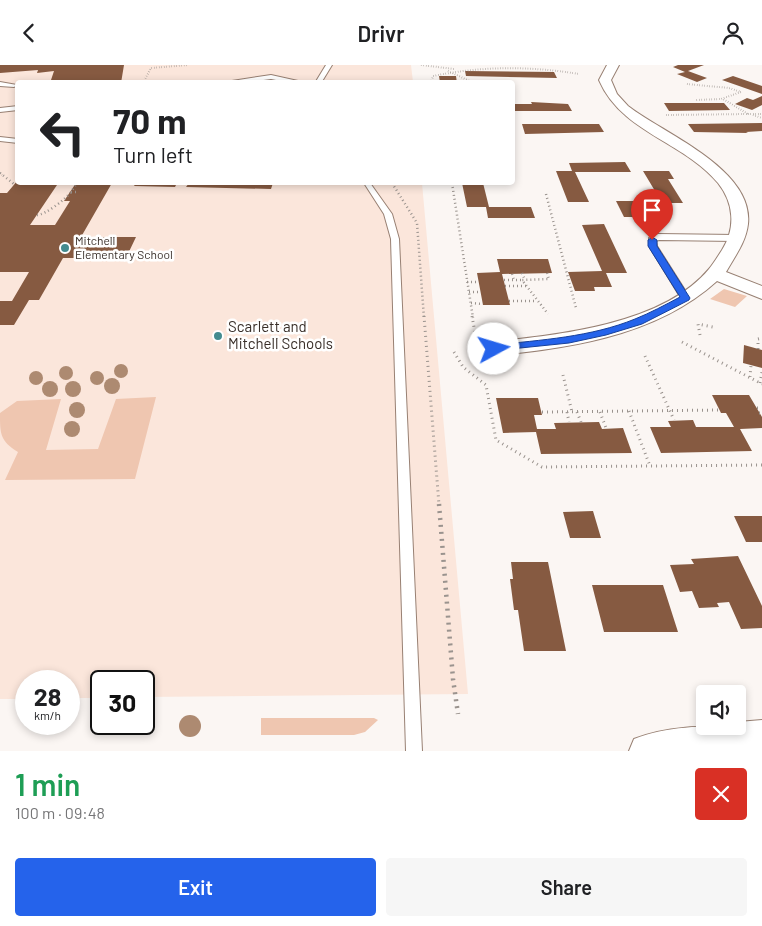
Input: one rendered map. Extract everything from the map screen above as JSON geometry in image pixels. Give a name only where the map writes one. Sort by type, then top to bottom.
[{"type":"street","points":[[479,350],[550,343],[606,332],[638,322],[685,298],[715,274],[731,249],[741,219],[740,208],[732,192],[720,177],[706,165],[663,134],[634,117],[617,103],[607,89],[605,80],[613,65]]},
{"type":"street","points":[[715,274],[762,293]]},
{"type":"street","points":[[646,751],[730,739],[762,737]]},
{"type":"lane","points":[[320,80],[328,65]]},
{"type":"lane","points":[[247,80],[272,77],[288,80]]},
{"type":"lane","points":[[0,85],[14,85]]},
{"type":"lane","points":[[0,110],[15,108]]},
{"type":"lane","points":[[0,139],[15,141]]},
{"type":"lane","points":[[368,185],[388,214],[395,239],[414,751]]},
{"type":"lane","points":[[685,298],[653,246],[652,240],[658,237],[736,238]]},
{"type":"path","points":[[145,80],[151,68],[188,65]]},
{"type":"path","points":[[421,65],[454,69],[544,67],[580,74]]},
{"type":"path","points":[[432,80],[433,76],[454,69]]},
{"type":"path","points":[[448,71],[468,80]]},
{"type":"path","points":[[687,84],[729,88],[741,92],[723,99],[696,100]]},
{"type":"path","points":[[723,99],[750,114],[762,118]]},
{"type":"path","points":[[661,115],[762,114]]},
{"type":"path","points":[[0,173],[14,184]]},
{"type":"path","points":[[37,215],[42,215],[45,210],[66,201],[76,185]]},
{"type":"path","points":[[393,185],[417,223],[453,679],[458,714]]},
{"type":"path","points":[[452,185],[473,321]]},
{"type":"path","points":[[71,192],[76,192]]},
{"type":"path","points":[[546,194],[559,235],[563,262],[576,307]]},
{"type":"path","points":[[512,273],[514,280]]},
{"type":"path","points":[[522,273],[526,286],[548,314]]},
{"type":"path","points":[[504,280],[549,279],[547,273]]},
{"type":"path","points":[[467,282],[478,282]]},
{"type":"path","points":[[505,286],[526,286]]},
{"type":"path","points":[[469,292],[481,292]]},
{"type":"path","points":[[509,301],[538,301]]},
{"type":"path","points":[[470,303],[483,304]]},
{"type":"path","points":[[700,335],[698,324],[713,327]]},
{"type":"path","points":[[758,349],[758,339],[762,338]]},
{"type":"path","points":[[682,342],[761,383],[762,372]]},
{"type":"path","points":[[454,352],[463,367],[486,385],[496,440],[542,467],[762,465]]},
{"type":"path","points":[[645,357],[674,420]]},
{"type":"path","points":[[750,365],[750,377]]},
{"type":"path","points":[[562,375],[572,412]]},
{"type":"path","points":[[757,408],[762,408]]},
{"type":"path","points":[[542,412],[720,410]]},
{"type":"path","points":[[629,411],[650,466]]},
{"type":"path","points":[[567,412],[569,422]]},
{"type":"path","points":[[577,412],[581,422]]},
{"type":"path","points":[[600,412],[606,428]]},
{"type":"shaded area","name":"Scarlett and Mitchell Schools","points":[[0,65],[411,65],[413,80],[15,80],[15,185],[422,185],[468,694],[155,697],[155,670],[90,670],[90,698],[80,698],[80,670],[15,670],[15,699],[0,699]]},
{"type":"shaded area","points":[[724,289],[747,296],[735,307],[710,299]]},
{"type":"shaded area","points":[[156,397],[135,479],[5,480],[18,452],[2,436],[0,413],[17,401],[61,399],[46,450],[98,449],[116,399]]},
{"type":"shaded area","points":[[261,718],[374,718],[378,720],[365,732],[354,735],[261,735]]},
{"type":"building","points":[[0,65],[124,65],[122,80],[51,80],[54,71],[37,73],[38,70],[0,73]]},
{"type":"building","points":[[678,65],[704,65],[688,71],[707,78],[697,82],[677,74],[685,72],[673,67]]},
{"type":"building","points":[[465,71],[554,72],[557,78],[466,76]]},
{"type":"building","points":[[439,76],[456,76],[457,80],[440,80]]},
{"type":"building","points":[[733,76],[762,86],[762,94],[722,80]]},
{"type":"building","points":[[762,96],[762,105],[752,110],[735,104],[747,98],[753,100]]},
{"type":"building","points":[[531,102],[568,104],[572,111],[515,111],[515,104],[532,104]]},
{"type":"building","points":[[664,103],[724,103],[730,110],[669,111]]},
{"type":"building","points":[[762,123],[762,131],[746,132],[748,133],[694,132],[688,124]]},
{"type":"building","points":[[522,124],[599,124],[604,132],[525,134]]},
{"type":"building","points":[[625,162],[631,172],[575,172],[589,202],[568,202],[556,171],[572,171],[569,163]]},
{"type":"building","points":[[643,171],[669,171],[674,179],[668,179],[683,203],[664,203],[670,212],[643,212],[645,217],[624,217],[616,201],[661,201]]},
{"type":"building","name":"Mitchell Elementary School","points":[[15,184],[57,185],[30,225],[55,225],[70,201],[64,201],[75,185],[111,185],[81,237],[136,237],[126,258],[63,258],[39,300],[29,300],[14,325],[0,325],[0,301],[12,301],[29,272],[0,272],[0,193],[7,193]]},
{"type":"building","points":[[135,185],[176,185],[175,187]]},
{"type":"building","points":[[188,185],[272,185],[271,189],[186,187]]},
{"type":"building","points":[[462,185],[484,185],[489,207],[531,207],[535,218],[488,218],[486,207],[467,207]]},
{"type":"building","points":[[604,224],[627,273],[606,273],[612,287],[594,287],[595,291],[575,291],[568,272],[602,271],[582,225]]},
{"type":"building","points":[[497,259],[548,259],[552,273],[502,274],[510,305],[483,305],[477,273],[500,272]]},
{"type":"building","points":[[744,345],[762,350],[762,368],[743,363]]},
{"type":"building","points":[[712,395],[749,395],[762,417],[762,428],[740,429],[752,451],[661,453],[650,427],[671,427],[668,421],[693,420],[696,427],[734,427],[726,413],[721,413]]},
{"type":"building","points":[[496,398],[538,398],[542,415],[534,415],[537,429],[556,429],[554,423],[599,422],[602,429],[623,428],[632,453],[541,454],[536,432],[503,433]]},
{"type":"building","points":[[593,511],[601,538],[570,538],[563,512]]},
{"type":"building","points":[[734,516],[762,516],[762,542],[746,542]]},
{"type":"building","points":[[738,556],[762,606],[762,628],[741,629],[729,602],[717,603],[719,607],[699,608],[692,591],[680,592],[670,565],[694,564],[691,559]]},
{"type":"building","points":[[511,562],[548,562],[566,651],[524,651],[518,610],[514,610],[510,579],[513,579]]},
{"type":"building","points":[[592,585],[663,585],[678,632],[604,632]]},
{"type":"place","name":"Mitchell Elementary School","points":[[65,248]]},
{"type":"place","name":"Scarlett and Mitchell Schools","points":[[218,336]]},
{"type":"route","points":[[494,349],[569,340],[606,332],[638,322],[685,298],[653,246],[652,240]]}]
